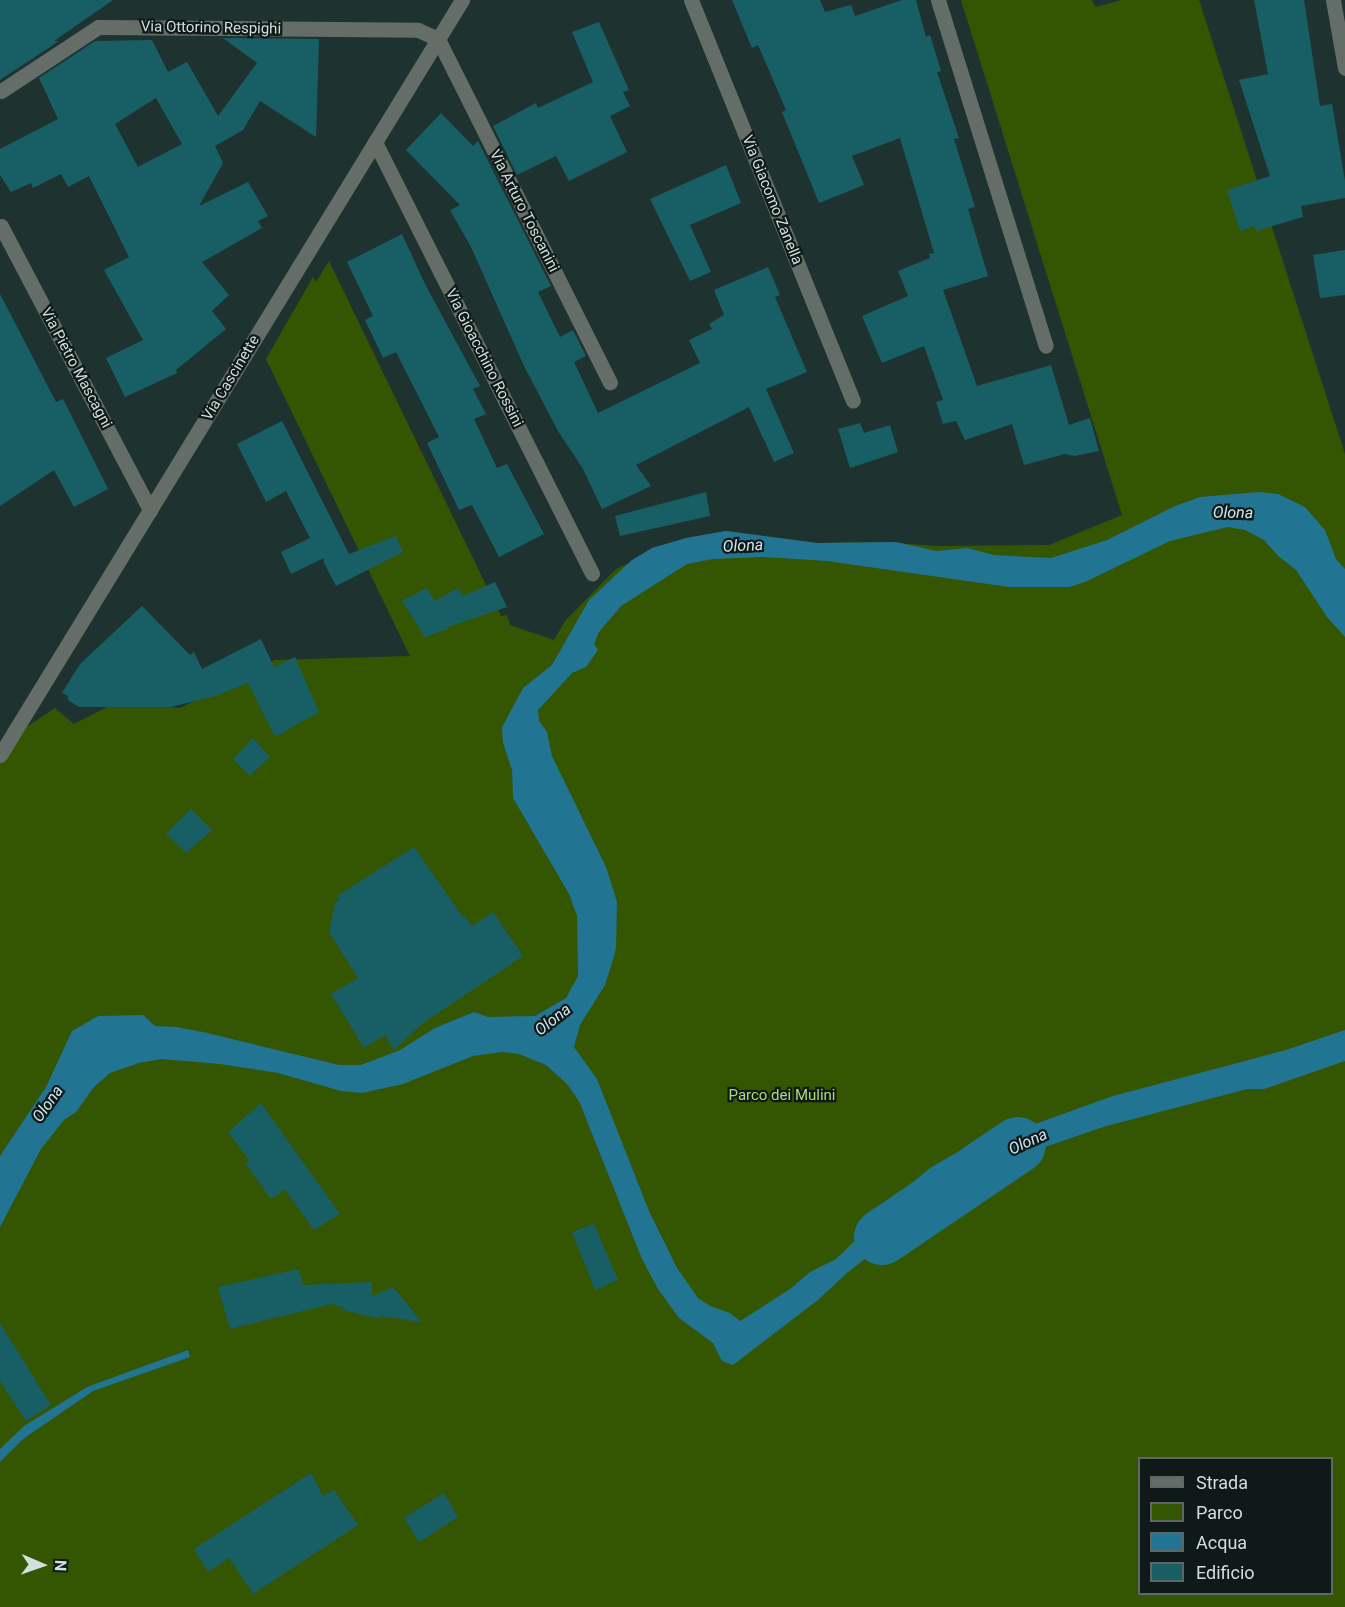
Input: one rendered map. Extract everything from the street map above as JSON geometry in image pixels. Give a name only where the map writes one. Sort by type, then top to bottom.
[{"type":"street","name":"Via Cascinette","points":[[0,755],[462,0]]},
{"type":"street","name":"Via Giacomo Zanella","points":[[691,0],[854,400]]},
{"type":"street","points":[[938,0],[1046,346]]},
{"type":"street","points":[[1333,0],[1345,68]]},
{"type":"street","name":"Via Ottorino Respighi","points":[[1,91],[98,27],[418,30],[438,39]]},
{"type":"street","name":"Via Arturo Toscanini","points":[[438,39],[610,382]]},
{"type":"street","name":"Via Gioacchino Rossini","points":[[375,142],[592,573]]},
{"type":"street","name":"Via Pietro Mascagni","points":[[1,226],[150,510]]},
{"type":"green space","name":"Parco dei Mulini","points":[[961,0],[1092,0],[1095,7],[1122,0],[1199,0],[1345,454],[1345,1607],[0,1607],[0,745],[55,708],[74,724],[115,703],[180,708],[275,660],[410,656],[266,359],[313,277],[316,282],[329,261],[501,616],[507,615],[510,625],[554,640],[565,621],[616,569],[686,538],[726,531],[817,543],[881,542],[938,546],[1049,545],[1122,515]]},
{"type":"water","points":[[1259,492],[1278,494],[1305,507],[1325,530],[1336,559],[1345,569],[1345,637],[1327,617],[1296,570],[1278,556],[1264,540],[1245,530],[1228,527],[1170,541],[1085,582],[1069,587],[1009,587],[827,561],[763,557],[713,559],[687,564],[621,606],[599,632],[594,644],[598,650],[586,667],[572,673],[538,710],[539,721],[547,732],[552,756],[606,867],[617,902],[616,948],[612,963],[605,985],[580,1025],[574,1047],[597,1079],[649,1211],[677,1268],[698,1298],[710,1306],[730,1313],[740,1321],[790,1289],[810,1272],[836,1259],[867,1229],[874,1215],[930,1168],[954,1154],[976,1149],[1010,1133],[1113,1096],[1286,1050],[1345,1030],[1345,1061],[1264,1089],[1247,1089],[1103,1127],[1019,1156],[960,1184],[847,1273],[818,1300],[733,1365],[722,1361],[713,1343],[679,1318],[658,1289],[642,1259],[579,1101],[567,1084],[546,1065],[519,1054],[503,1052],[473,1056],[403,1084],[362,1093],[341,1091],[278,1073],[220,1064],[161,1059],[139,1063],[110,1073],[94,1087],[76,1112],[64,1120],[41,1149],[0,1227],[0,1156],[46,1087],[72,1031],[98,1016],[143,1015],[155,1026],[203,1032],[339,1065],[361,1065],[400,1050],[435,1028],[474,1012],[488,1017],[535,1016],[566,998],[578,976],[577,916],[569,894],[513,798],[512,770],[503,743],[502,727],[523,688],[552,665],[589,600],[632,560],[652,548],[686,538],[726,531],[817,543],[896,542],[936,551],[967,548],[994,555],[1051,558],[1107,540],[1175,506],[1200,497]]},
{"type":"water","points":[[188,1350],[190,1357],[93,1391],[23,1439],[0,1462],[0,1449],[24,1426],[87,1387]]},
{"type":"building","points":[[0,0],[113,0],[54,41],[59,41],[0,80]]},
{"type":"building","points":[[732,0],[820,0],[825,12],[851,5],[855,16],[902,0],[916,0],[926,37],[930,35],[941,71],[937,72],[959,138],[954,139],[975,207],[968,209],[988,276],[943,290],[977,386],[1051,365],[1069,425],[1090,418],[1099,451],[1075,456],[1065,454],[1024,465],[1012,424],[965,440],[956,421],[943,424],[936,402],[943,400],[924,346],[882,363],[862,316],[908,296],[898,271],[930,258],[929,254],[934,253],[900,138],[852,156],[864,185],[819,203],[782,112],[786,110],[758,45],[752,48]]},
{"type":"building","points":[[1254,0],[1304,0],[1320,106],[1332,104],[1345,181],[1345,198],[1301,206],[1303,217],[1256,231],[1254,226],[1240,231],[1227,190],[1270,176],[1239,80],[1268,74]]},
{"type":"building","points":[[599,22],[629,90],[623,92],[630,106],[610,116],[627,152],[569,181],[556,156],[517,175],[493,126],[536,103],[538,108],[593,82],[572,32]]},
{"type":"building","points":[[223,38],[319,39],[316,137],[260,101],[243,130],[215,146],[223,163],[199,206],[248,182],[268,216],[258,221],[262,228],[202,262],[229,295],[212,311],[226,329],[176,370],[177,373],[125,397],[106,358],[143,340],[104,270],[129,257],[89,176],[68,187],[61,174],[33,188],[31,183],[11,192],[0,175],[0,149],[58,119],[39,78],[95,41],[152,40],[168,72],[187,62],[218,116],[257,63]],"holes":[[[156,98],[182,144],[138,167],[115,124]]]},
{"type":"building","points":[[441,113],[473,146],[478,141],[551,286],[538,292],[560,337],[573,330],[586,356],[574,362],[598,413],[700,363],[689,340],[712,329],[709,324],[724,315],[714,290],[768,267],[780,295],[775,297],[807,372],[766,389],[794,453],[774,462],[749,407],[636,465],[651,486],[602,509],[583,469],[558,431],[524,366],[471,247],[450,210],[460,205],[406,150]]},
{"type":"building","points":[[726,165],[741,203],[690,225],[711,272],[690,281],[650,199]]},
{"type":"building","points":[[402,234],[426,286],[480,386],[473,389],[486,414],[474,419],[497,468],[507,464],[544,534],[499,557],[472,505],[459,510],[427,443],[439,437],[396,352],[383,358],[365,320],[373,316],[347,262]]},
{"type":"building","points":[[1345,250],[1345,295],[1320,298],[1313,255]]},
{"type":"building","points":[[0,294],[56,402],[63,399],[108,489],[74,507],[54,470],[0,506]]},
{"type":"building","points":[[282,421],[349,554],[396,536],[403,552],[336,586],[324,563],[324,558],[291,574],[281,552],[310,538],[286,491],[266,502],[237,444]]},
{"type":"building","points":[[860,423],[864,433],[890,425],[898,452],[850,468],[838,429]]},
{"type":"building","points":[[706,492],[710,516],[620,536],[615,516]]},
{"type":"building","points":[[495,582],[507,607],[425,637],[402,601],[427,588],[435,601],[458,588],[463,596]]},
{"type":"building","points":[[142,606],[190,655],[194,652],[202,669],[261,639],[274,667],[295,657],[319,712],[275,737],[248,683],[215,696],[171,707],[79,707],[68,700],[68,696],[62,693],[80,664]]},
{"type":"building","points":[[253,738],[270,757],[250,776],[233,759]]},
{"type":"building","points":[[191,809],[212,830],[186,853],[166,834]]},
{"type":"building","points":[[414,847],[463,917],[465,916],[472,926],[493,912],[523,956],[423,1023],[394,1050],[385,1035],[364,1048],[331,994],[358,978],[329,932],[335,903],[339,900],[337,896]]},
{"type":"building","points":[[261,1103],[340,1214],[314,1230],[285,1190],[271,1199],[245,1163],[249,1160],[228,1132]]},
{"type":"building","points":[[594,1224],[618,1280],[595,1290],[572,1232]]},
{"type":"building","points":[[299,1269],[303,1285],[372,1282],[372,1296],[393,1287],[422,1322],[380,1316],[382,1319],[341,1310],[345,1308],[332,1304],[230,1329],[218,1287]]},
{"type":"building","points":[[0,1323],[51,1405],[26,1421],[0,1381]]},
{"type":"building","points":[[311,1473],[323,1496],[334,1490],[358,1525],[253,1594],[229,1558],[208,1572],[194,1549]]},
{"type":"building","points":[[444,1493],[458,1517],[419,1542],[404,1518]]},
{"type":"waterway","name":"Olona","points":[[882,1237],[1018,1145]]}]
